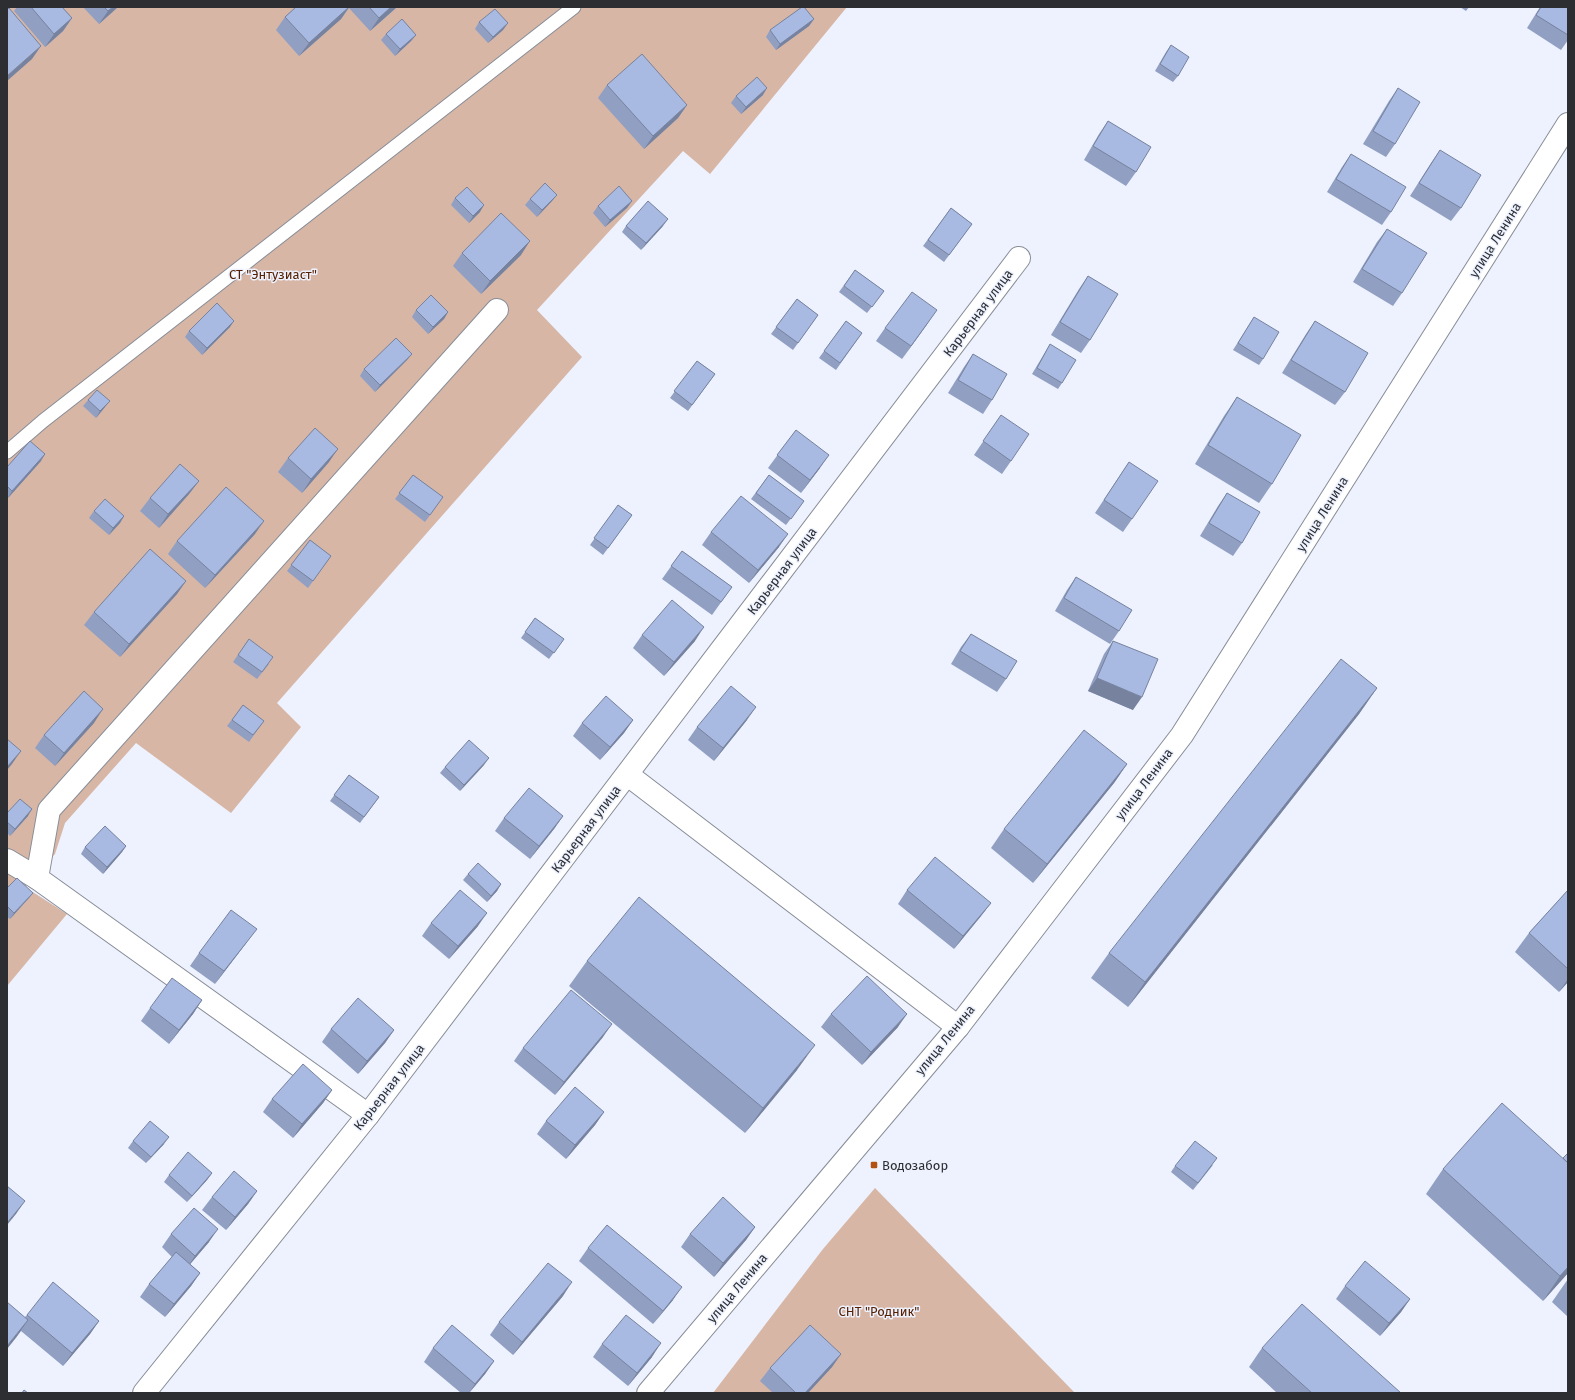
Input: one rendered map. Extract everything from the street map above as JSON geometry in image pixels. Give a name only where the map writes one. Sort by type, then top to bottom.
[{"type":"street","name":"улица Ленина","points":[[648,1393],[958,1027],[1182,735],[1568,124]]},
{"type":"street","name":"Карьерная улица","points":[[144,1393],[368,1115],[628,775],[1019,258]]},
{"type":"street","points":[[37,878],[49,810],[497,310]]},
{"type":"street","points":[[628,775],[958,1027]]},
{"type":"street","points":[[7,860],[37,878],[368,1115]]},
{"type":"lane","points":[[7,452],[49,416],[574,7]]},
{"type":"green space","name":"СТ \"Энтузиаст\"","points":[[7,7],[847,7],[710,174],[683,151],[537,310],[582,357],[277,703],[301,727],[231,813],[136,743],[65,823],[55,854],[25,887],[67,914],[7,986]]},
{"type":"green space","name":"СНТ \"Родник\"","points":[[875,1188],[1075,1393],[713,1393],[823,1249]]},
{"type":"building","points":[[31,7],[62,7],[72,18],[54,34]]},
{"type":"building","points":[[104,7],[113,7],[108,11]]},
{"type":"building","points":[[296,7],[349,7],[309,43],[285,17]]},
{"type":"building","points":[[369,7],[391,7],[379,18]]},
{"type":"building","points":[[804,7],[814,19],[780,44],[770,30]]},
{"type":"building","points":[[1541,7],[1568,7],[1568,35],[1536,15]]},
{"type":"building","points":[[9,8],[41,46],[7,76],[7,10]]},
{"type":"building","points":[[495,9],[508,23],[493,37],[479,22]]},
{"type":"building","points":[[402,19],[416,35],[400,49],[386,34]]},
{"type":"building","points":[[1171,45],[1189,57],[1178,76],[1160,64]]},
{"type":"building","points":[[642,54],[687,105],[653,136],[607,85]]},
{"type":"building","points":[[757,77],[767,88],[746,107],[736,96]]},
{"type":"building","points":[[1398,88],[1420,102],[1395,144],[1373,131]]},
{"type":"building","points":[[1108,121],[1151,147],[1136,172],[1093,146]]},
{"type":"building","points":[[1440,150],[1481,175],[1461,208],[1419,183]]},
{"type":"building","points":[[1351,154],[1406,187],[1391,212],[1336,179]]},
{"type":"building","points":[[545,183],[557,195],[542,210],[530,199]]},
{"type":"building","points":[[619,186],[632,201],[610,220],[598,206]]},
{"type":"building","points":[[467,187],[484,205],[473,216],[455,198]]},
{"type":"building","points":[[648,201],[668,219],[646,243],[626,226]]},
{"type":"building","points":[[951,208],[972,224],[949,255],[928,240]]},
{"type":"building","points":[[501,213],[530,241],[490,281],[462,253]]},
{"type":"building","points":[[1387,229],[1427,253],[1402,293],[1362,269]]},
{"type":"building","points":[[855,270],[884,291],[872,307],[844,286]]},
{"type":"building","points":[[1088,276],[1118,294],[1090,340],[1060,322]]},
{"type":"building","points":[[912,292],[937,310],[911,346],[885,328]]},
{"type":"building","points":[[431,295],[448,312],[433,327],[416,310]]},
{"type":"building","points":[[797,299],[818,315],[798,343],[776,327]]},
{"type":"building","points":[[217,303],[234,321],[207,348],[189,331]]},
{"type":"building","points":[[1254,317],[1279,332],[1263,359],[1238,343]]},
{"type":"building","points":[[846,321],[862,333],[840,363],[824,351]]},
{"type":"building","points":[[1315,321],[1368,353],[1345,392],[1291,360]]},
{"type":"building","points":[[396,338],[412,354],[380,385],[364,369]]},
{"type":"building","points":[[1050,344],[1076,360],[1062,383],[1037,368]]},
{"type":"building","points":[[973,354],[1007,374],[992,400],[958,380]]},
{"type":"building","points":[[697,361],[715,374],[692,405],[674,391]]},
{"type":"building","points":[[97,390],[110,401],[100,411],[88,400]]},
{"type":"building","points":[[1237,397],[1301,435],[1272,484],[1208,445]]},
{"type":"building","points":[[1001,415],[1029,434],[1011,461],[983,441]]},
{"type":"building","points":[[315,428],[338,449],[311,479],[288,458]]},
{"type":"building","points":[[796,430],[829,455],[810,480],[777,455]]},
{"type":"building","points":[[30,441],[45,454],[12,491],[7,486],[7,467]]},
{"type":"building","points":[[1129,462],[1158,481],[1132,519],[1104,500]]},
{"type":"building","points":[[180,464],[199,481],[168,514],[150,498]]},
{"type":"building","points":[[413,475],[443,497],[430,515],[399,493]]},
{"type":"building","points":[[769,475],[804,501],[791,519],[756,493]]},
{"type":"building","points":[[226,487],[264,521],[215,575],[177,541]]},
{"type":"building","points":[[1227,493],[1260,512],[1242,543],[1209,523]]},
{"type":"building","points":[[741,496],[788,534],[758,570],[711,532]]},
{"type":"building","points":[[105,499],[124,516],[113,528],[94,511]]},
{"type":"building","points":[[618,505],[632,515],[608,548],[594,538]]},
{"type":"building","points":[[310,540],[331,556],[313,581],[291,565]]},
{"type":"building","points":[[150,549],[186,581],[129,644],[94,612]]},
{"type":"building","points":[[682,551],[732,587],[721,602],[671,566]]},
{"type":"building","points":[[1076,577],[1132,610],[1119,631],[1064,598]]},
{"type":"building","points":[[672,600],[704,627],[674,662],[642,635]]},
{"type":"building","points":[[535,618],[564,639],[554,653],[525,632]]},
{"type":"building","points":[[971,634],[1017,661],[1006,679],[960,651]]},
{"type":"building","points":[[249,639],[273,657],[262,672],[238,655]]},
{"type":"building","points":[[1113,641],[1158,659],[1142,697],[1097,678]]},
{"type":"building","points":[[1341,659],[1377,688],[1145,982],[1109,953]]},
{"type":"building","points":[[731,686],[756,707],[723,748],[697,727]]},
{"type":"building","points":[[84,691],[103,709],[64,753],[44,735]]},
{"type":"building","points":[[606,696],[633,720],[610,747],[582,723]]},
{"type":"building","points":[[243,705],[264,721],[253,735],[232,720]]},
{"type":"building","points":[[1084,730],[1127,764],[1047,864],[1004,829]]},
{"type":"building","points":[[7,739],[21,751],[7,767]]},
{"type":"building","points":[[469,740],[489,758],[464,785],[445,767]]},
{"type":"building","points":[[349,775],[379,797],[364,817],[334,795]]},
{"type":"building","points":[[529,788],[563,816],[539,846],[504,818]]},
{"type":"building","points":[[20,799],[32,809],[15,829],[7,822],[7,813]]},
{"type":"building","points":[[105,826],[126,846],[107,867],[85,847]]},
{"type":"building","points":[[935,857],[991,903],[963,936],[907,890]]},
{"type":"building","points":[[478,863],[501,884],[491,896],[468,874]]},
{"type":"building","points":[[17,878],[33,893],[14,913],[7,906],[7,888]]},
{"type":"building","points":[[460,890],[487,913],[458,946],[431,923]]},
{"type":"building","points":[[1568,890],[1568,969],[1529,933]]},
{"type":"building","points":[[639,897],[815,1045],[763,1108],[587,961]]},
{"type":"building","points":[[231,910],[257,929],[224,971],[199,953]]},
{"type":"building","points":[[867,976],[907,1014],[871,1052],[831,1014]]},
{"type":"building","points":[[172,978],[202,1000],[179,1030],[150,1008]]},
{"type":"building","points":[[571,990],[612,1024],[564,1082],[523,1048]]},
{"type":"building","points":[[358,998],[394,1030],[367,1061],[331,1029]]},
{"type":"building","points":[[303,1064],[332,1090],[302,1124],[272,1099]]},
{"type":"building","points":[[575,1087],[604,1112],[575,1145],[546,1121]]},
{"type":"building","points":[[1502,1103],[1568,1163],[1568,1267],[1560,1276],[1443,1169]]},
{"type":"building","points":[[150,1121],[169,1137],[151,1157],[133,1141]]},
{"type":"building","points":[[1195,1141],[1217,1158],[1198,1183],[1175,1166]]},
{"type":"building","points":[[188,1152],[212,1173],[192,1196],[169,1175]]},
{"type":"building","points":[[1568,1153],[1568,1163],[1563,1158]]},
{"type":"building","points":[[234,1171],[257,1191],[235,1217],[212,1197]]},
{"type":"building","points":[[7,1186],[25,1201],[7,1223]]},
{"type":"building","points":[[723,1197],[755,1227],[723,1263],[690,1234]]},
{"type":"building","points":[[194,1208],[218,1229],[195,1256],[171,1234]]},
{"type":"building","points":[[607,1225],[682,1287],[663,1311],[588,1248]]},
{"type":"building","points":[[176,1252],[200,1273],[174,1304],[149,1284]]},
{"type":"building","points":[[1365,1261],[1410,1299],[1389,1323],[1345,1286]]},
{"type":"building","points":[[548,1263],[572,1282],[522,1342],[499,1322]]},
{"type":"building","points":[[53,1282],[99,1321],[72,1353],[27,1315]]},
{"type":"building","points":[[7,1302],[28,1320],[7,1346]]},
{"type":"building","points":[[1302,1304],[1401,1393],[1312,1393],[1262,1348]]},
{"type":"building","points":[[626,1315],[661,1343],[637,1373],[602,1344]]},
{"type":"building","points":[[452,1325],[494,1361],[475,1384],[433,1348]]},
{"type":"building","points":[[810,1325],[841,1354],[805,1393],[796,1393],[770,1368]]},
{"type":"place","name":"Водозабор","points":[[874,1165]]}]
